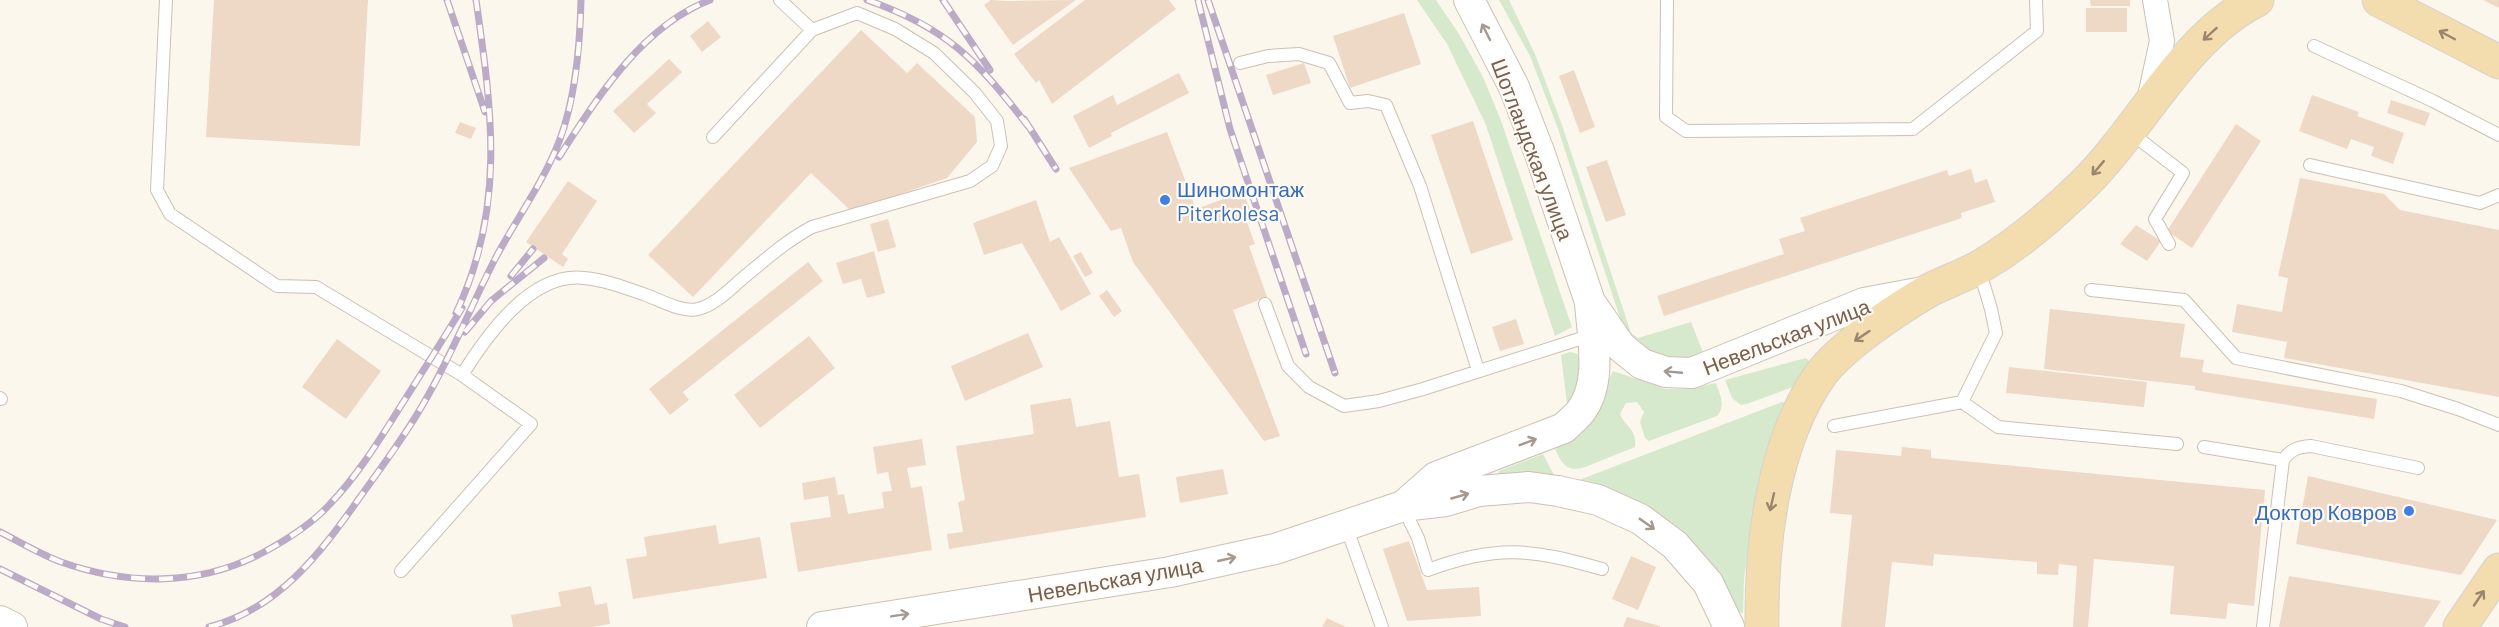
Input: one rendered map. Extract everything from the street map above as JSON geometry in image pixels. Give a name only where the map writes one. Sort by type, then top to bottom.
[{"type":"main road","name":"Невельская улица","points":[[1928,291],[1979,267],[2040,226],[2087,182],[2204,39],[2241,8],[2257,0]]},
{"type":"main road","points":[[2379,0],[2499,62]]},
{"type":"main road","points":[[1762,627],[1765,532],[1779,472],[1805,401],[1822,373],[1850,345],[1928,291]]},
{"type":"main road","points":[[2460,627],[2499,570]]},
{"type":"street","name":"Шотландская улица","points":[[1469,0],[1518,97],[1540,154],[1590,302]]},
{"type":"street","points":[[2138,118],[2162,41],[2155,0]]},
{"type":"street","name":"Невельская улица","points":[[1590,302],[1621,347],[1642,364],[1666,372],[1692,373],[1864,303],[1928,291]]},
{"type":"street","points":[[1403,506],[1436,477],[1564,428],[1580,412],[1589,396],[1594,361],[1590,302]]},
{"type":"street","points":[[1403,506],[1446,501],[1479,491],[1500,488],[1558,491],[1598,500],[1640,519],[1675,545],[1708,583],[1729,627]]},
{"type":"street","name":"Невельская улица","points":[[822,627],[1170,572],[1275,549],[1403,506]]},
{"type":"street","points":[[0,621],[12,627]]},
{"type":"lane","points":[[166,0],[157,190],[170,214],[277,286],[316,287],[462,375],[531,424],[401,571]]},
{"type":"lane","points":[[780,0],[812,30]]},
{"type":"lane","points":[[1667,0],[1666,117],[1686,131],[1913,129],[2037,31],[2036,0]]},
{"type":"lane","points":[[462,375],[477,350],[524,298],[549,282],[583,277],[622,286],[686,309],[698,310],[715,301],[790,239],[812,227],[970,181],[992,166],[1001,146],[998,121],[975,93],[934,53],[895,29],[857,13],[812,30],[713,137]]},
{"type":"lane","points":[[2314,46],[2433,101],[2499,135]]},
{"type":"lane","points":[[1240,63],[1268,56],[1299,54],[1329,63],[1350,103],[1368,101],[1386,105],[1420,186],[1478,370]]},
{"type":"lane","points":[[2138,118],[2184,173],[2155,219],[2169,244]]},
{"type":"lane","points":[[2310,165],[2480,203],[2499,195]]},
{"type":"lane","points":[[1962,402],[1996,333],[1979,267]]},
{"type":"lane","points":[[2091,290],[2184,300],[2236,358],[2401,391],[2458,409],[2499,426]]},
{"type":"lane","points":[[1265,304],[1288,366],[1309,387],[1344,406],[1379,401],[1423,389],[1592,335]]},
{"type":"lane","points":[[1834,426],[1962,402],[1998,427],[2177,444]]},
{"type":"lane","points":[[2263,627],[2283,460],[2289,452],[2299,447],[2312,446],[2418,468]]},
{"type":"lane","points":[[2204,447],[2283,460]]},
{"type":"lane","points":[[1403,506],[1418,538],[1428,570],[1462,558],[1520,550],[1557,556],[1602,569]]},
{"type":"lane","points":[[1346,525],[1382,627]]},
{"type":"green space","points":[[1417,0],[1436,0],[1459,34],[1483,77],[1500,118],[1572,327],[1555,336],[1486,125],[1447,44]]},
{"type":"green space","points":[[1499,0],[1509,0],[1535,54],[1562,125],[1631,333],[1638,338],[1691,322],[1704,355],[1678,359],[1652,354],[1637,344],[1621,321],[1557,126],[1530,56]]},
{"type":"green space","points":[[1570,352],[1578,354],[1580,368],[1577,386],[1567,404],[1561,355]]},
{"type":"green space","points":[[1806,358],[1810,362],[1793,387],[1747,404],[1741,405],[1732,398],[1725,380]]},
{"type":"green space","points":[[1613,371],[1666,389],[1687,389],[1716,383],[1721,400],[1720,412],[1717,416],[1649,441],[1645,438],[1640,422],[1644,412],[1637,402],[1626,403],[1620,414],[1634,436],[1635,447],[1579,469],[1569,468],[1560,459],[1555,449],[1569,441],[1595,417],[1605,399]]},
{"type":"green space","points":[[1782,402],[1785,403],[1768,451],[1755,500],[1744,579],[1743,613],[1739,612],[1721,577],[1692,542],[1579,480]]},
{"type":"green space","points":[[1543,454],[1555,477],[1498,474],[1499,471]]},
{"type":"building","points":[[214,0],[368,0],[360,146],[206,137]]},
{"type":"building","points":[[991,0],[1076,0],[1013,45],[984,5]]},
{"type":"building","points":[[1085,0],[1169,0],[1176,9],[1052,104],[1039,80],[1036,83],[1014,54]]},
{"type":"building","points":[[2090,0],[2130,0],[2130,6],[2091,6]]},
{"type":"building","points":[[2483,0],[2499,0],[2499,8]]},
{"type":"building","points":[[2086,8],[2127,8],[2127,32],[2086,32]]},
{"type":"building","points":[[1404,13],[1421,64],[1350,88],[1333,36]]},
{"type":"building","points":[[708,21],[721,37],[702,52],[690,36]]},
{"type":"building","points":[[861,30],[907,73],[917,63],[975,117],[977,142],[947,178],[851,211],[811,173],[693,297],[648,255]]},
{"type":"building","points":[[669,59],[682,72],[647,104],[656,113],[634,133],[613,111]]},
{"type":"building","points":[[1304,63],[1311,83],[1273,95],[1266,75]]},
{"type":"building","points":[[1574,70],[1595,127],[1580,133],[1559,76]]},
{"type":"building","points":[[1179,73],[1189,93],[1111,133],[1112,136],[1089,148],[1073,116],[1113,95],[1117,105]]},
{"type":"building","points":[[2312,95],[2359,112],[2357,116],[2404,133],[2393,164],[2371,156],[2374,147],[2351,139],[2347,149],[2299,131]]},
{"type":"building","points":[[2391,100],[2430,113],[2425,126],[2387,113]]},
{"type":"building","points":[[1473,121],[1513,240],[1471,254],[1431,135]]},
{"type":"building","points":[[460,122],[476,128],[471,139],[455,133]]},
{"type":"building","points":[[2236,124],[2261,141],[2192,248],[2167,231]]},
{"type":"building","points":[[1167,132],[1196,209],[1243,192],[1251,211],[1244,214],[1255,244],[1249,246],[1267,297],[1233,310],[1280,436],[1264,441],[1133,262],[1121,228],[1111,231],[1069,168]]},
{"type":"building","points":[[1607,160],[1626,215],[1606,222],[1586,167]]},
{"type":"building","points":[[1971,169],[1975,183],[1987,179],[1995,202],[1961,213],[1962,218],[1664,316],[1657,296],[1784,254],[1779,239],[1805,231],[1800,218],[1947,170],[1949,176]]},
{"type":"building","points":[[2300,178],[2384,194],[2400,210],[2499,230],[2499,397],[2284,358],[2287,342],[2232,332],[2237,304],[2282,312],[2288,278],[2278,276]]},
{"type":"building","points":[[568,181],[597,201],[562,254],[568,259],[563,267],[526,242]]},
{"type":"building","points":[[1036,200],[1050,242],[1059,237],[1091,294],[1061,311],[1022,243],[984,255],[973,223]]},
{"type":"building","points":[[888,219],[896,247],[878,252],[870,224]]},
{"type":"building","points":[[2136,225],[2161,241],[2147,261],[2120,244]]},
{"type":"building","points":[[874,251],[885,293],[867,298],[861,279],[843,284],[836,263]]},
{"type":"building","points":[[1081,252],[1093,273],[1085,277],[1073,256]]},
{"type":"building","points":[[808,262],[823,281],[683,392],[689,400],[670,415],[649,389]]},
{"type":"building","points":[[1107,290],[1122,311],[1114,317],[1099,296]]},
{"type":"building","points":[[2050,309],[2185,324],[2180,357],[2204,360],[2202,372],[2377,399],[2374,419],[2195,390],[2195,386],[2044,369]]},
{"type":"building","points":[[1516,319],[1524,344],[1500,351],[1492,327]]},
{"type":"building","points":[[1028,333],[1043,367],[965,401],[951,366]]},
{"type":"building","points":[[809,336],[835,368],[760,428],[734,395]]},
{"type":"building","points":[[337,339],[381,371],[346,419],[302,387]]},
{"type":"building","points":[[2009,367],[2147,382],[2144,407],[2006,393]]},
{"type":"building","points":[[1071,398],[1076,427],[1110,421],[1119,477],[1139,474],[1146,517],[949,549],[947,534],[963,532],[958,502],[965,500],[956,446],[1034,434],[1030,405]]},
{"type":"building","points":[[922,439],[926,465],[907,468],[911,488],[922,486],[932,550],[798,572],[790,523],[831,517],[828,496],[804,500],[802,483],[835,477],[838,495],[844,494],[848,514],[884,508],[882,492],[892,491],[888,472],[877,474],[873,447]]},
{"type":"building","points":[[1902,447],[1931,450],[1931,458],[2265,490],[2254,606],[2228,603],[2226,619],[2170,614],[2174,566],[2094,559],[2088,627],[2073,627],[2077,566],[2059,564],[2058,575],[2037,574],[2037,562],[1934,554],[1933,566],[1892,562],[1885,627],[1841,627],[1852,515],[1830,513],[1836,450],[1901,456]]},
{"type":"building","points":[[1223,469],[1228,494],[1180,503],[1176,477]]},
{"type":"building","points":[[2308,476],[2497,520],[2461,575],[2296,544]]},
{"type":"building","points":[[716,525],[719,544],[760,537],[767,578],[633,599],[626,559],[647,556],[644,537]]},
{"type":"building","points":[[1409,541],[1427,590],[1479,587],[1481,616],[1407,621],[1383,549]]},
{"type":"building","points":[[1631,556],[1656,567],[1638,610],[1612,599]]},
{"type":"building","points":[[2289,576],[2441,601],[2424,627],[2279,627]]},
{"type":"building","points":[[591,586],[595,605],[607,603],[610,624],[593,627],[513,627],[511,615],[561,606],[558,592]]},
{"type":"building","points":[[1627,617],[1660,626],[1660,627],[1623,627]]},
{"type":"building","points":[[1327,618],[1346,627],[1322,627]]},
{"type":"railway","points":[[447,0],[485,112]]},
{"type":"railway","points":[[456,313],[472,274],[489,197],[490,120],[476,0]]},
{"type":"railway","points":[[209,627],[234,619],[256,607],[276,593],[312,560],[343,521],[422,406],[442,370],[495,259],[538,185],[560,139],[570,106],[576,71],[581,0]]},
{"type":"railway","points":[[559,157],[606,88],[642,46],[663,27],[685,12],[710,0]]},
{"type":"railway","points":[[867,0],[919,22],[958,49],[993,82],[1028,126]]},
{"type":"railway","points":[[943,0],[990,70]]},
{"type":"railway","points":[[1198,0],[1230,129],[1306,354]]},
{"type":"railway","points":[[1208,0],[1335,373]]},
{"type":"railway","points":[[1024,119],[1056,169]]},
{"type":"railway","points":[[511,276],[533,249]]},
{"type":"railway","points":[[465,332],[491,301],[544,258]]},
{"type":"railway","points":[[0,532],[61,562],[87,570],[138,578],[164,579],[215,571],[264,552],[308,525],[349,483],[382,436],[462,308]]},
{"type":"railway","points":[[0,569],[101,619],[125,627]]},
{"type":"place","name":"Шиномонтаж Piterkolesa","points":[[1165,200]]},
{"type":"place","name":"Доктор Ковров","points":[[2409,511]]}]
